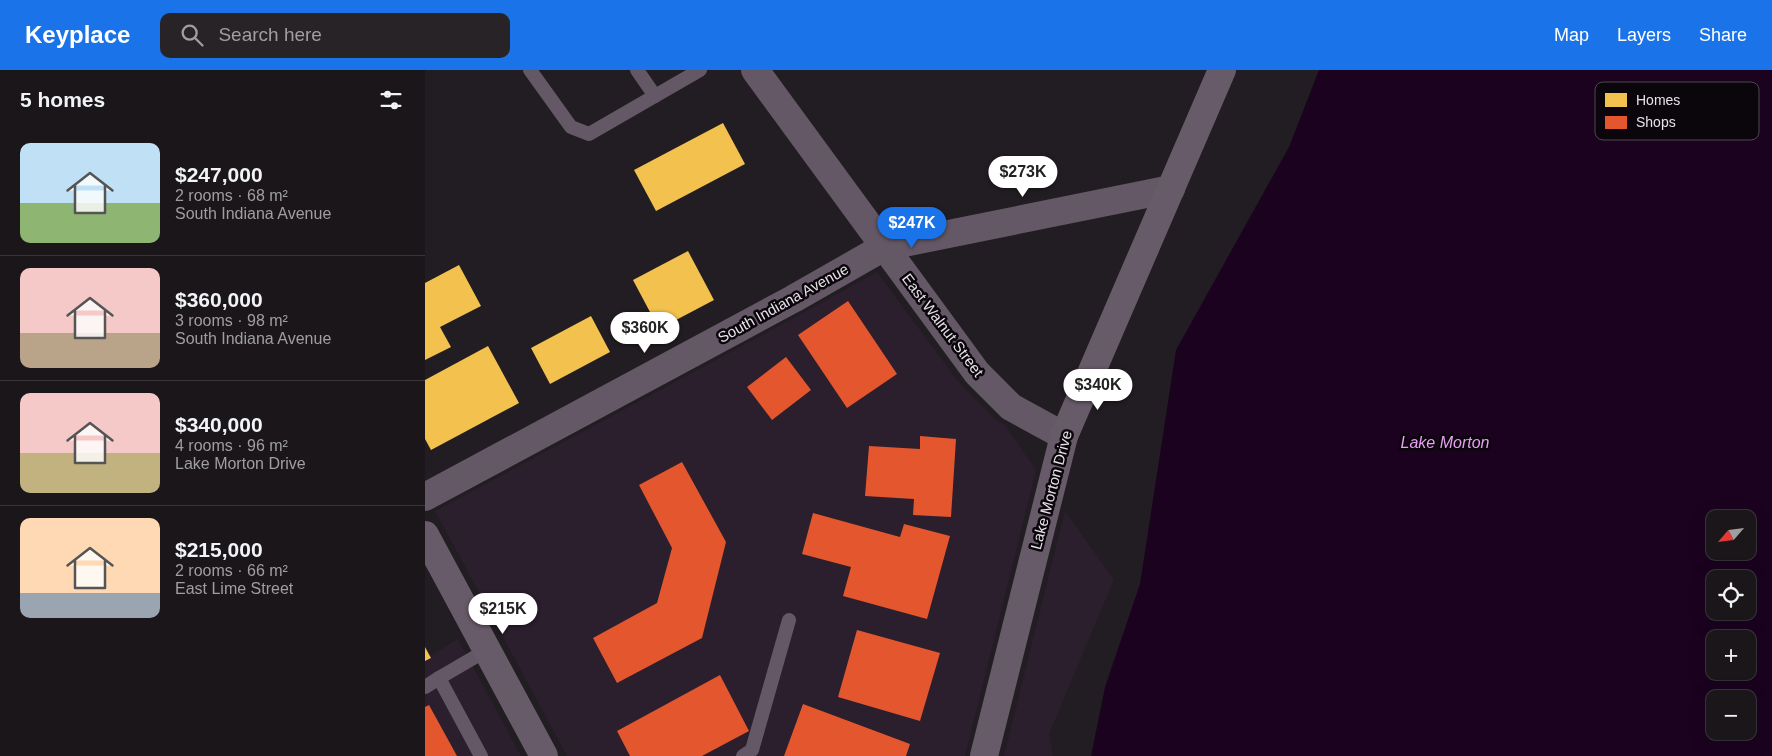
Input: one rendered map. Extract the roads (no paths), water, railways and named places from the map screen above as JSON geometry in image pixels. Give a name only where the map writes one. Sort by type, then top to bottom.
[{"type":"street","name":"East Walnut Street","points":[[755,70],[977,373],[1011,407],[1064,436]]},
{"type":"street","name":"Lake Morton Drive","points":[[984,756],[1064,436],[1222,70]]},
{"type":"street","name":"South Indiana Avenue","points":[[425,497],[793,299],[884,247],[1171,190]]},
{"type":"street","points":[[425,535],[544,756]]},
{"type":"lane","points":[[530,70],[571,127],[589,134],[700,70]]},
{"type":"lane","points":[[637,70],[655,96]]},
{"type":"lane","points":[[743,756],[752,750],[789,620]]},
{"type":"lane","points":[[425,686],[487,650]]},
{"type":"lane","points":[[439,678],[481,756]]},
{"type":"water","name":"Lake Morton","points":[[1319,70],[1772,70],[1772,756],[1091,756],[1105,687],[1140,584],[1176,350],[1289,147]]}]
